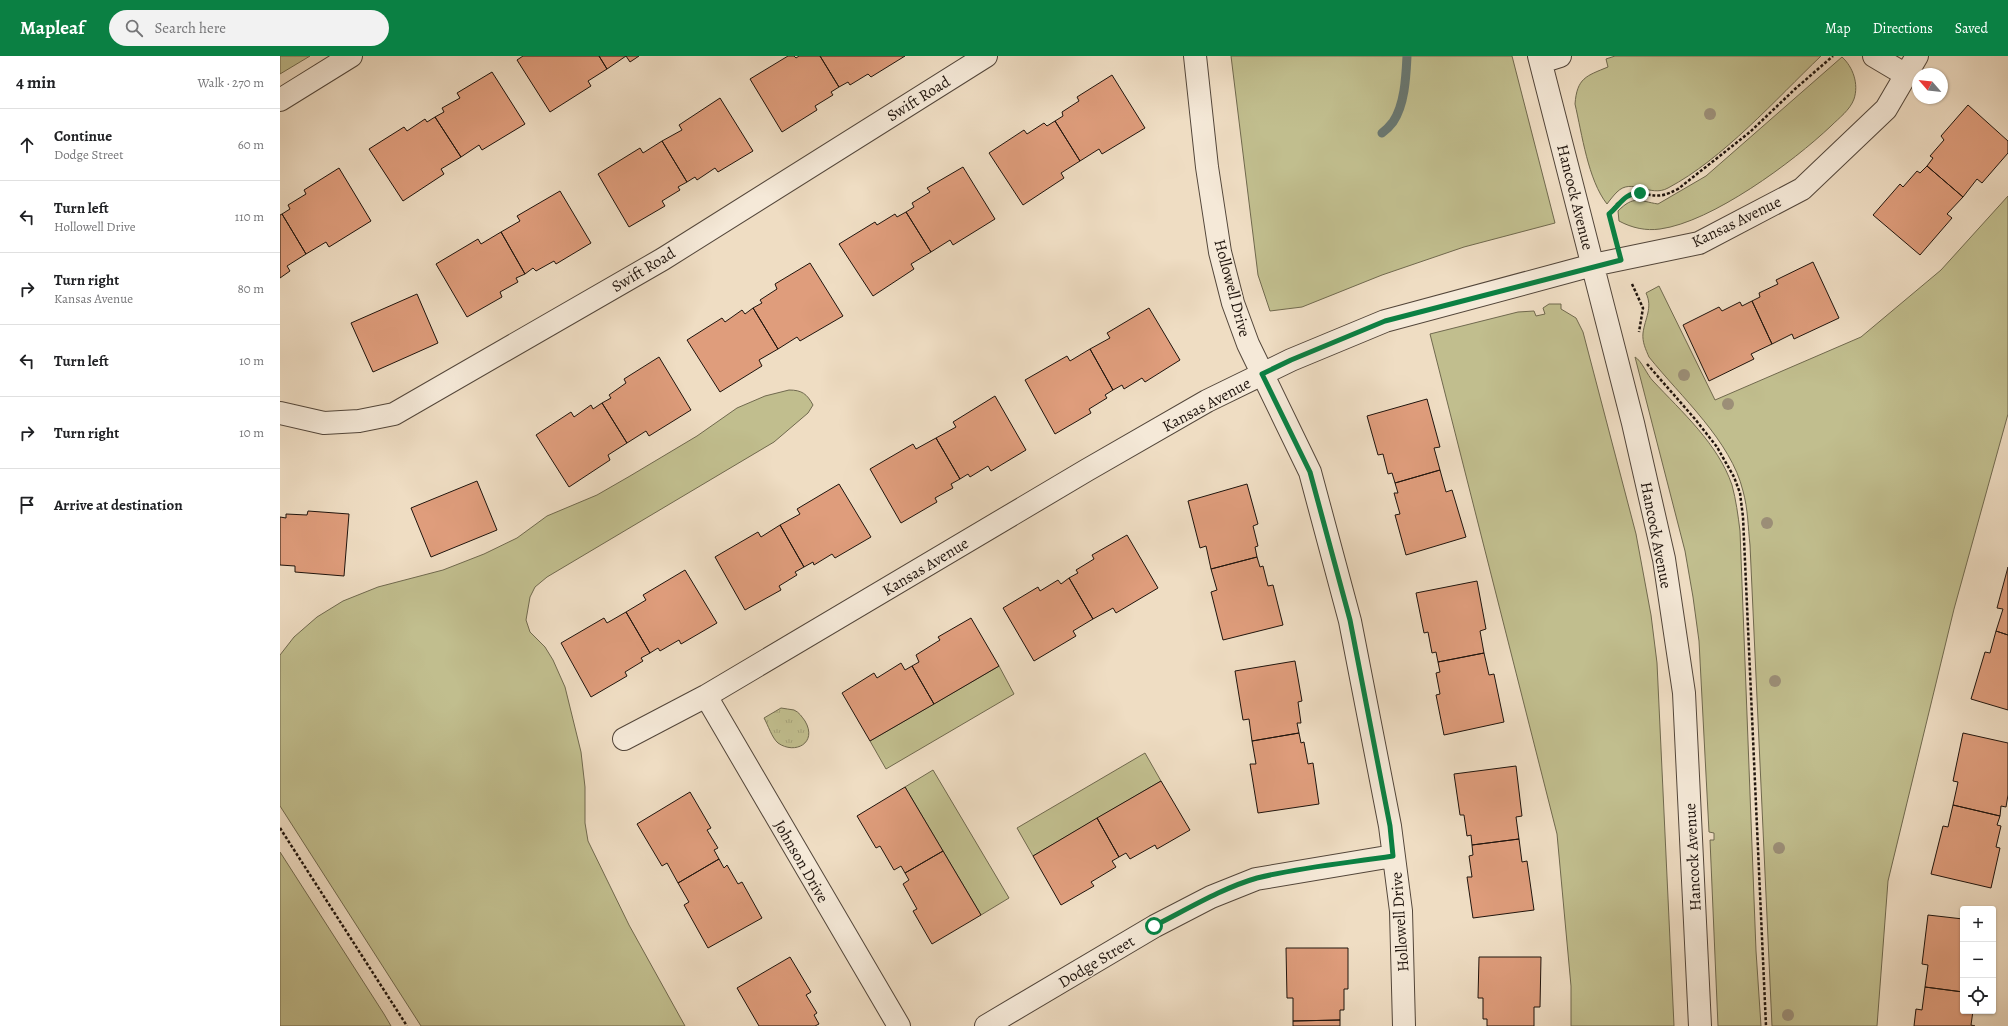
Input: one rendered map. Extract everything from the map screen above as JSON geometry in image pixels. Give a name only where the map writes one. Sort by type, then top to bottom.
[{"type":"street","points":[[280,100],[351,56]]},
{"type":"street","name":"Swift Road","points":[[280,413],[324,423],[359,421],[394,414],[663,258],[986,56]]},
{"type":"street","name":"Hollowell Drive","points":[[1196,56],[1207,167],[1220,252],[1233,303],[1248,344],[1310,472],[1350,620],[1390,826],[1401,911],[1404,1026]]},
{"type":"street","points":[[1874,56],[1906,75]]},
{"type":"street","name":"Kansas Avenue","points":[[624,739],[706,696],[1087,470],[1207,401],[1291,360],[1385,321],[1593,265],[1699,242],[1802,189],[1886,109],[1917,56]]},
{"type":"street","name":"Hancock Avenue","points":[[1547,58],[1593,265],[1633,423],[1664,559],[1684,693],[1700,1026]]},
{"type":"street","name":"Johnson Drive","points":[[706,696],[899,1026]]},
{"type":"street","name":"Dodge Street","points":[[986,1026],[1154,926],[1211,897],[1256,879],[1325,866],[1393,856]]},
{"type":"path","points":[[1639,333],[1644,308],[1621,260],[1609,214],[1617,204],[1632,193],[1658,197],[1665,196],[1678,189],[1750,132],[1795,89],[1833,56]]},
{"type":"path","points":[[1644,359],[1717,447],[1734,477],[1740,493],[1743,517],[1766,1026]]},
{"type":"path","points":[[280,828],[407,1026]]},
{"type":"green space","points":[[280,56],[310,56],[280,74]]},
{"type":"green space","points":[[1231,56],[1512,56],[1555,223],[1464,247],[1382,275],[1302,307],[1270,311],[1258,275]]},
{"type":"green space","points":[[1615,56],[1821,56],[1729,145],[1689,176],[1668,188],[1661,190],[1655,191],[1629,186],[1623,188],[1617,192],[1607,204],[1600,194],[1590,170],[1575,104],[1578,89],[1584,79],[1608,67],[1606,59]]},
{"type":"green space","points":[[1842,57],[1852,71],[1856,88],[1854,99],[1850,107],[1815,140],[1774,173],[1727,203],[1681,224],[1650,230],[1634,227],[1619,221],[1618,211],[1628,203],[1637,200],[1658,204],[1706,176]]},
{"type":"green space","points":[[2008,196],[2008,414],[1954,609],[1888,881],[1877,1026],[1772,1026],[1750,545],[1746,504],[1737,473],[1728,455],[1704,420],[1649,357],[1643,340],[1644,328],[1649,308],[1646,293],[1659,286],[1715,400],[1861,337],[1941,270]]},
{"type":"green space","points":[[1549,304],[1561,304],[1561,309],[1576,318],[1583,332],[1636,534],[1651,615],[1657,663],[1674,1026],[1571,1026],[1571,986],[1557,834],[1430,334],[1518,312],[1534,311],[1536,316],[1545,314],[1543,308]]},
{"type":"green space","points":[[1635,357],[1653,381],[1698,429],[1718,456],[1732,485],[1736,502],[1740,531],[1756,951],[1761,1026],[1718,1026],[1710,840],[1714,840],[1714,833],[1709,832],[1699,641],[1685,551]]},
{"type":"green space","points":[[789,390],[804,393],[809,398],[813,405],[808,413],[774,442],[547,577],[535,587],[530,597],[526,620],[530,632],[545,647],[553,660],[565,687],[581,752],[585,787],[585,823],[588,841],[629,925],[685,1026],[421,1026],[280,806],[280,655],[294,637],[317,617],[343,601],[378,587],[443,570],[484,554],[517,538],[547,516],[597,495],[630,476],[697,436],[737,408],[765,396]]},
{"type":"green space","points":[[999,666],[1014,694],[886,769],[870,741]]},
{"type":"green space","points":[[781,708],[796,711],[805,721],[809,735],[807,741],[803,745],[791,748],[778,743],[774,738],[764,718]]},
{"type":"green space","points":[[1145,753],[1161,781],[1033,856],[1017,828]]},
{"type":"green space","points":[[933,770],[1009,898],[981,915],[905,787]]},
{"type":"green space","points":[[280,852],[384,1014],[391,1026],[280,1026]]},
{"type":"building","points":[[523,56],[599,56],[607,69],[588,81],[591,86],[550,112],[517,60]]},
{"type":"building","points":[[599,56],[626,56],[607,69]]},
{"type":"building","points":[[626,56],[639,56],[630,62]]},
{"type":"building","points":[[788,56],[794,56],[796,58],[799,56],[820,56],[839,87],[831,92],[833,95],[815,106],[817,110],[782,132],[750,79]]},
{"type":"building","points":[[820,56],[905,56],[871,77],[868,74],[850,85],[848,82],[839,87]]},
{"type":"building","points":[[492,72],[525,124],[482,150],[479,145],[461,157],[435,117],[444,112],[442,108],[460,98],[457,93]]},
{"type":"building","points":[[1112,75],[1145,128],[1102,154],[1099,149],[1080,161],[1055,121],[1063,116],[1062,112],[1079,101],[1077,97]]},
{"type":"building","points":[[720,98],[753,151],[718,172],[715,168],[697,180],[695,177],[687,182],[662,141],[682,130],[679,125]]},
{"type":"building","points":[[1968,105],[2008,141],[2008,153],[1982,183],[1977,179],[1963,197],[1927,166],[1933,158],[1930,156],[1944,140],[1941,136]]},
{"type":"building","points":[[435,117],[461,157],[441,169],[444,174],[403,201],[369,149],[404,127],[407,131],[425,119],[427,122]]},
{"type":"building","points":[[1055,121],[1080,161],[1061,173],[1064,178],[1023,205],[989,153],[1024,130],[1027,134],[1044,123],[1047,126]]},
{"type":"building","points":[[662,141],[687,182],[678,187],[680,190],[662,201],[665,206],[629,227],[598,174],[640,148],[643,153]]},
{"type":"building","points":[[1927,166],[1963,197],[1947,214],[1952,218],[1920,255],[1873,215],[1900,184],[1903,187],[1917,171],[1920,173]]},
{"type":"building","points":[[963,167],[995,219],[953,245],[950,240],[931,252],[906,212],[914,207],[912,203],[930,192],[927,188]]},
{"type":"building","points":[[339,168],[371,221],[329,247],[326,242],[306,254],[282,214],[290,209],[288,205],[306,194],[304,190]]},
{"type":"building","points":[[560,191],[591,243],[556,264],[554,261],[536,271],[533,268],[525,274],[501,232],[520,221],[517,216]]},
{"type":"building","points":[[906,212],[931,252],[911,264],[914,269],[873,296],[839,244],[875,222],[877,225],[895,214],[897,217]]},
{"type":"building","points":[[282,214],[306,254],[287,266],[290,271],[280,278],[280,215]]},
{"type":"building","points":[[501,232],[525,274],[516,278],[518,282],[500,292],[502,297],[467,317],[436,264],[478,239],[481,244]]},
{"type":"building","points":[[1813,262],[1839,318],[1794,339],[1792,334],[1772,344],[1752,301],[1760,297],[1759,293],[1778,284],[1776,280]]},
{"type":"building","points":[[810,263],[843,316],[800,341],[797,337],[778,349],[753,308],[762,303],[760,300],[777,289],[775,284]]},
{"type":"building","points":[[417,294],[438,343],[373,372],[351,323]]},
{"type":"building","points":[[1752,301],[1772,344],[1751,354],[1754,359],[1709,381],[1683,325],[1719,307],[1722,311],[1740,302],[1742,306]]},
{"type":"building","points":[[753,308],[778,349],[759,360],[762,366],[720,392],[687,340],[722,318],[725,322],[742,310],[745,314]]},
{"type":"building","points":[[1149,308],[1180,360],[1145,382],[1142,378],[1124,389],[1122,385],[1113,390],[1090,349],[1110,338],[1107,333]]},
{"type":"building","points":[[1090,349],[1113,390],[1105,395],[1107,398],[1089,409],[1091,413],[1055,434],[1025,380],[1067,356],[1070,361]]},
{"type":"building","points":[[659,357],[691,410],[649,436],[646,431],[627,443],[602,403],[611,398],[609,395],[626,383],[624,379]]},
{"type":"building","points":[[995,396],[1026,450],[991,471],[988,466],[970,477],[968,474],[960,479],[936,438],[956,427],[953,422]]},
{"type":"building","points":[[1427,399],[1440,447],[1434,448],[1440,470],[1395,483],[1392,473],[1388,474],[1383,454],[1378,455],[1367,416]]},
{"type":"building","points":[[602,403],[627,443],[608,455],[610,460],[569,487],[536,435],[571,412],[574,417],[591,405],[593,409]]},
{"type":"building","points":[[936,438],[960,479],[951,484],[953,488],[935,498],[937,502],[901,523],[870,469],[913,444],[916,449]]},
{"type":"building","points":[[1440,470],[1446,492],[1452,490],[1466,537],[1406,555],[1395,515],[1400,514],[1394,493],[1398,493],[1395,483]]},
{"type":"building","points":[[477,481],[497,530],[431,557],[411,508]]},
{"type":"building","points":[[839,484],[871,537],[835,558],[832,554],[814,565],[813,562],[804,567],[780,525],[800,514],[797,509]]},
{"type":"building","points":[[1247,484],[1258,524],[1253,526],[1258,546],[1255,547],[1257,557],[1211,569],[1206,546],[1200,548],[1188,501]]},
{"type":"building","points":[[308,511],[349,514],[344,576],[295,572],[295,566],[280,565],[280,517],[286,518],[286,514],[307,515]]},
{"type":"building","points":[[780,525],[804,567],[795,572],[797,575],[779,586],[781,590],[745,610],[715,557],[758,532],[761,537]]},
{"type":"building","points":[[1127,535],[1158,588],[1116,613],[1113,608],[1093,619],[1069,578],[1078,573],[1076,570],[1094,559],[1092,555]]},
{"type":"building","points":[[1257,557],[1260,567],[1263,566],[1268,586],[1273,585],[1283,625],[1223,640],[1211,592],[1217,590],[1211,569]]},
{"type":"building","points":[[2008,567],[2008,635],[1996,631],[2003,609],[1997,608]]},
{"type":"building","points":[[685,570],[717,623],[681,644],[679,640],[660,651],[658,648],[650,653],[626,612],[646,600],[643,595]]},
{"type":"building","points":[[1069,578],[1093,619],[1073,631],[1076,636],[1034,661],[1003,608],[1038,587],[1040,591],[1058,580],[1061,584]]},
{"type":"building","points":[[1477,581],[1486,629],[1480,631],[1484,653],[1438,662],[1436,652],[1432,653],[1428,632],[1424,633],[1416,593]]},
{"type":"building","points":[[626,612],[650,653],[641,658],[643,661],[625,672],[627,676],[591,697],[561,643],[604,618],[607,623]]},
{"type":"building","points":[[971,618],[999,666],[934,704],[912,666],[919,662],[916,655],[940,640],[938,637]]},
{"type":"building","points":[[1996,631],[2008,635],[2008,710],[1971,699],[1985,652],[1990,653]]},
{"type":"building","points":[[1484,653],[1489,675],[1494,674],[1504,722],[1444,735],[1436,695],[1440,694],[1436,673],[1440,672],[1438,662]]},
{"type":"building","points":[[1295,661],[1302,701],[1298,702],[1301,723],[1297,723],[1299,733],[1252,741],[1249,719],[1243,720],[1235,671]]},
{"type":"building","points":[[901,663],[905,670],[912,666],[934,704],[870,741],[842,693],[874,673],[877,678]]},
{"type":"building","points":[[1299,733],[1301,743],[1304,742],[1308,764],[1313,763],[1319,804],[1258,813],[1250,764],[1256,764],[1252,741]]},
{"type":"building","points":[[1963,733],[2008,743],[2008,795],[2006,807],[2001,806],[2000,816],[1953,805],[1958,782],[1953,781]]},
{"type":"building","points":[[1516,766],[1522,816],[1516,817],[1519,839],[1472,845],[1471,835],[1467,836],[1464,815],[1460,815],[1454,774]]},
{"type":"building","points":[[1161,781],[1190,830],[1157,849],[1155,845],[1130,859],[1126,853],[1119,857],[1097,818]]},
{"type":"building","points":[[905,787],[943,851],[905,873],[901,866],[894,870],[880,846],[876,848],[857,816]]},
{"type":"building","points":[[690,792],[711,828],[707,830],[718,848],[714,850],[719,859],[678,883],[667,863],[662,866],[637,824]]},
{"type":"building","points":[[1953,805],[2000,816],[1997,825],[2001,826],[1996,847],[2000,848],[1991,888],[1931,874],[1943,826],[1948,827]]},
{"type":"building","points":[[1097,818],[1119,857],[1112,861],[1116,867],[1091,882],[1094,886],[1061,905],[1033,856]]},
{"type":"building","points":[[1519,839],[1522,862],[1527,861],[1534,910],[1473,918],[1467,877],[1472,877],[1469,856],[1473,855],[1472,845]]},
{"type":"building","points":[[943,851],[981,915],[932,944],[913,911],[917,909],[903,884],[909,880],[905,873]]},
{"type":"building","points":[[719,859],[724,868],[727,865],[738,884],[742,882],[762,918],[708,948],[684,905],[689,902],[678,883]]},
{"type":"building","points":[[1928,915],[1960,919],[1960,992],[1925,987],[1928,965],[1922,964]]},
{"type":"building","points":[[1286,948],[1348,948],[1348,989],[1344,989],[1344,1010],[1340,1010],[1340,1020],[1293,1021],[1293,998],[1287,998]]},
{"type":"building","points":[[790,957],[811,992],[806,995],[817,1013],[814,1015],[819,1024],[815,1026],[759,1026],[737,988]]},
{"type":"building","points":[[1479,957],[1541,957],[1540,1007],[1534,1007],[1534,1026],[1487,1026],[1487,1019],[1483,1019],[1483,998],[1478,998]]},
{"type":"building","points":[[1925,987],[1960,992],[1960,1014],[1973,1014],[1971,1025],[1975,1026],[1914,1026],[1916,1009],[1922,1010]]},
{"type":"building","points":[[1340,1020],[1340,1026],[1293,1026],[1293,1021]]},
{"type":"waterway","points":[[1382,133],[1393,122],[1400,107],[1404,90],[1407,56]]},
{"type":"route","points":[[1154,926],[1211,897],[1256,879],[1325,866],[1393,856],[1390,826],[1350,620],[1310,472],[1262,374],[1291,360],[1385,321],[1593,265],[1621,260],[1609,214],[1625,197],[1632,193],[1640,193]]}]
